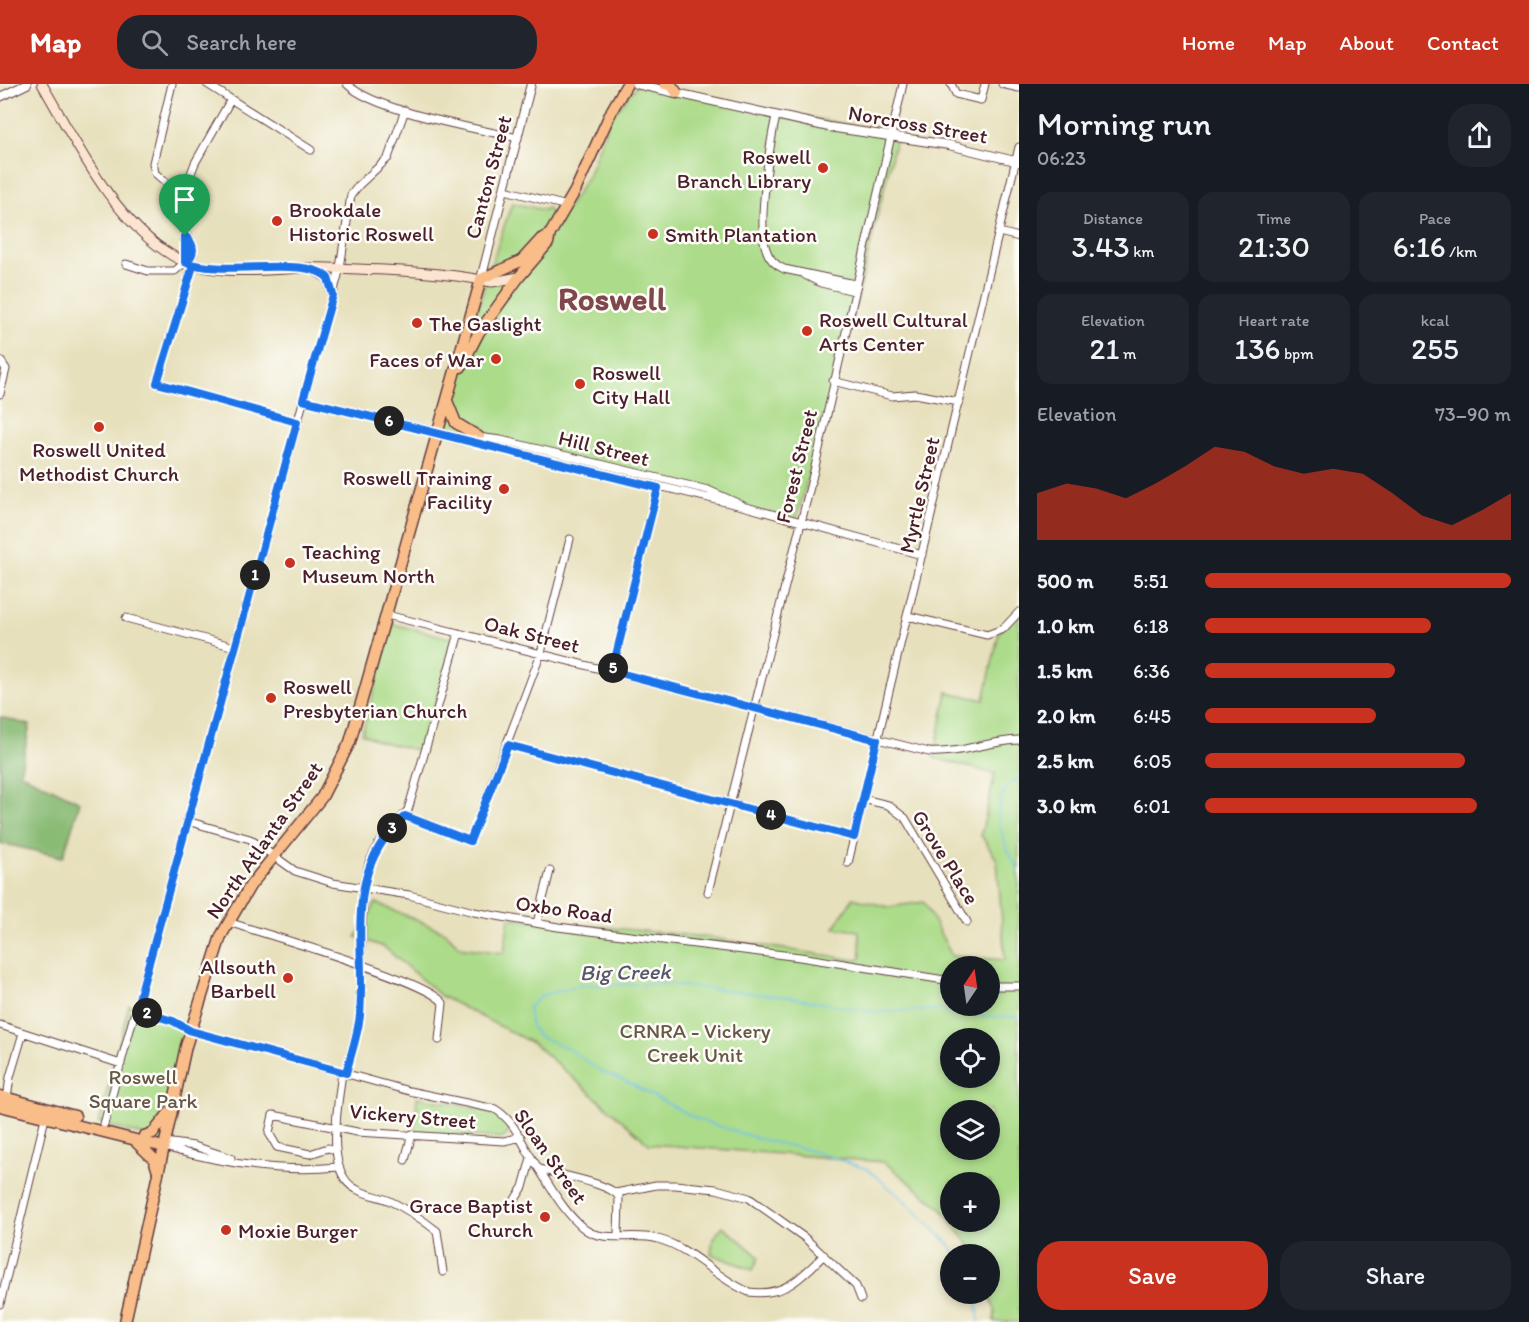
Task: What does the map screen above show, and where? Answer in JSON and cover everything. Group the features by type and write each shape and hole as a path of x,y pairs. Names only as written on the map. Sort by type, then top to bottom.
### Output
{"main road":[{"path":"42,84 96,175 140,229 164,251 189,264 219,270 340,268 500,282 519,277"},
{"path":"479,437 456,423 448,396 479,332 519,277 548,243 550,234 567,206 612,110 627,84"},
{"path":"665,84 672,86 677,93"},
{"path":"481,279 521,261 541,239 550,234"},
{"path":"311,268 328,278 333,295"},
{"name":"North Atlanta Street","path":"125,1322 171,1109 215,950 228,922 250,886 322,796 345,753 359,718 481,279"},
{"path":"2,1100 126,1137 164,1144"},
{"path":"144,1136 153,1133 171,1109"},
{"path":"46,1113 104,1125 164,1144"},
{"path":"126,1137 145,1148 154,1159 158,1173"}],"street":[{"path":"0,97 27,84"},
{"path":"172,84 153,163 155,172 182,197"},
{"path":"207,84 230,101 311,150"},
{"path":"347,84 372,100 518,138"},
{"name":"Canton Street","path":"481,279 531,84"},
{"name":"Norcross Street","path":"636,84 776,116 949,145 1017,161"},
{"name":"Forest Street","path":"708,892 755,709 903,84"},
{"path":"951,84 956,94 981,100 985,84"},
{"path":"1002,84 1019,88"},
{"path":"230,101 195,163 182,197 178,213 185,236 189,264 157,383 297,422"},
{"path":"104,1125 333,295 340,268 351,195 358,184 388,158 405,110"},
{"path":"776,116 768,159 764,242 774,263 800,273 855,287"},
{"name":"Myrtle Street","path":"848,864 1019,147"},
{"path":"505,190 567,206"},
{"path":"999,232 1019,237"},
{"path":"126,264 148,271 175,271 189,264"},
{"path":"0,360 6,369 0,394"},
{"path":"833,381 894,396 917,394 959,402"},
{"name":"Hill Street","path":"303,400 658,488 746,507 922,555"},
{"name":"Hill Street","path":"451,435 479,437 708,490 746,507"},
{"path":"612,671 658,488"},
{"path":"405,816 470,841 541,653 570,540"},
{"path":"908,615 987,635 1003,629 1019,612"},
{"name":"Oak Street","path":"387,615 877,740 941,753 1019,740"},
{"path":"126,618 235,647"},
{"path":"443,1272 437,1231 390,1201 356,1190 338,1167 336,1150 344,1072 360,1017 363,888 369,863 378,845 405,816 459,633"},
{"path":"508,745 854,837"},
{"name":"Grove Place","path":"863,799 888,805 905,818 966,922"},
{"name":"Oxbo Road","path":"187,821 250,839 309,877 537,923 800,957 940,979"},
{"path":"537,923 550,871"},
{"path":"228,922 361,965 426,990 443,1003 439,1040"},
{"path":"1000,986 1019,986"},
{"name":"Sloan Street","path":"136,1010 173,1021 191,1031 420,1094 495,1109 507,1117 557,1197 582,1227 592,1233 663,1240 715,1270 737,1287 762,1294 776,1293 795,1283 824,1255"},
{"path":"0,1025 121,1064"},
{"path":"2,1100 23,1033"},
{"path":"0,1304 46,1113"},
{"name":"Vickery Street","path":"336,1150 328,1148 310,1154 277,1147 273,1143 269,1126 273,1115 357,1132 504,1140 521,1137"},
{"path":"405,1160 412,1134"},
{"path":"164,1144 194,1146 242,1162 299,1171 338,1167"},
{"path":"514,1201 523,1187 531,1158"},
{"path":"540,1169 598,1184 616,1192 656,1185 716,1188 736,1193 789,1224 856,1286 861,1299"},
{"path":"616,1192 619,1197 618,1236"}],"green space":[{"path":"638,84 897,134 855,309 796,521 443,433 485,283 512,203 544,210 548,208 550,212 563,215 588,176 610,118"},
{"name":"CRNRA - Vickery Creek Unit","path":"1019,615 1019,1322 994,1322 995,1310 993,1304 1000,1304 1000,1244 968,1244 959,1232 1000,1232 1000,1172 940,1172 940,1207 884,1162 649,1144 534,1044 441,996 384,947 356,937 376,903 445,932 460,947 504,953 509,918 706,937 856,960 861,958 859,931 834,928 853,898 888,907 924,902 952,956 940,956 940,1016 1000,1016 1000,960 1005,960 997,860 981,835 995,774 934,758 947,692 984,700 999,632"},
{"path":"393,624 455,639 421,751 378,741 362,733"},
{"path":"0,717 30,725 20,773 80,802 63,857 0,843"},
{"name":"Roswell Square Park","path":"129,1005 191,1031 165,1142 99,1123"},
{"path":"417,1097 492,1112 508,1125 509,1133 503,1138 415,1133"},
{"path":"723,1226 759,1257 753,1270 711,1254 713,1238"}],"waterway":[{"path":"1019,778 1001,797 999,809 1007,849 1019,872"},
{"name":"Big Creek","path":"949,1244 905,1201 867,1169 699,1120 625,1081 602,1072 567,1048 538,1036 531,1026 528,1008 541,996 579,985 665,984 788,997 873,1012 935,1010 977,1016 1019,1017"},
{"name":"Big Creek","path":"977,1304 979,1322"}],"place":[{"name":"Roswell Branch Library","path":"823,168"},
{"name":"Brookdale Historic Roswell","path":"277,221"},
{"name":"Smith Plantation","path":"653,234"},
{"name":"The Gaslight","path":"417,323"},
{"name":"Roswell Cultural Arts Center","path":"807,331"},
{"name":"Faces of War","path":"496,359"},
{"name":"Roswell City Hall","path":"580,384"},
{"name":"Roswell United Methodist Church","path":"99,427"},
{"name":"Roswell Training Facility","path":"504,489"},
{"name":"Teaching Museum North","path":"290,563"},
{"name":"Roswell Presbyterian Church","path":"271,698"},
{"name":"Allsouth Barbell","path":"288,978"},
{"name":"Grace Baptist Church","path":"545,1217"},
{"name":"Moxie Burger","path":"226,1230"}],"district":[{"name":"Roswell","path":"612,298"}],"route":[{"path":"185,236 186,246 183,252 185,262 193,266 157,383 297,422 136,1010 173,1021 191,1031 346,1073 360,1017 363,888 369,863 378,845 405,816 470,841 476,831 508,745 854,837 877,740 612,671 658,488 303,400 333,295 328,278 311,268 219,270 193,266 185,262 191,258 193,251 192,243 185,236"}]}
